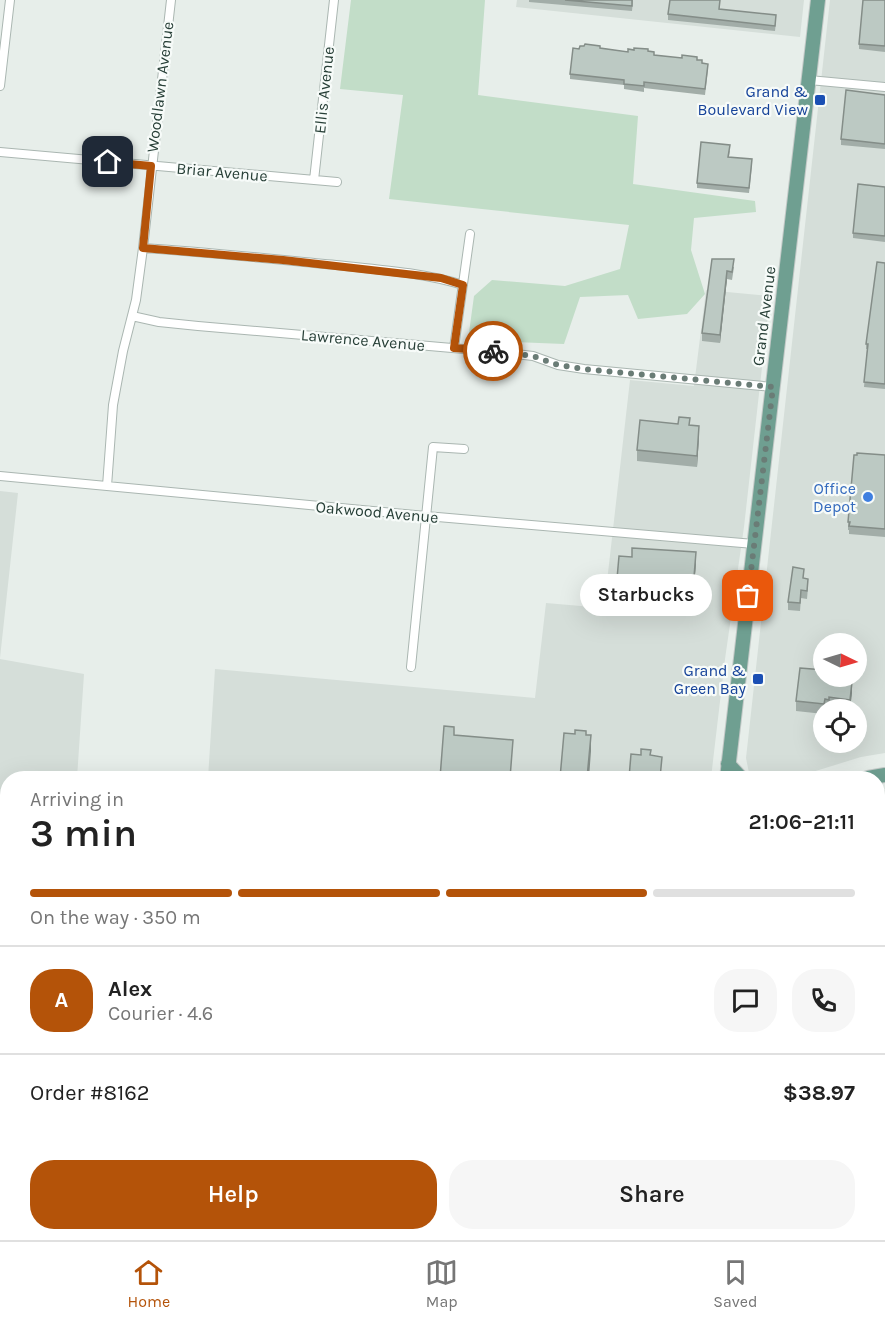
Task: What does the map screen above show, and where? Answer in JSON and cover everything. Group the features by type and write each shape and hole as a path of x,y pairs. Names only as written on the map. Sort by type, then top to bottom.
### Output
{"main road":[{"name":"Grand Avenue","path":"728,771 818,0"}],"street":[{"path":"0,86 10,0"},
{"name":"Woodlawn Avenue","path":"107,486 113,405 132,316 143,248 171,0"},
{"name":"Ellis Avenue","path":"314,180 334,0"},
{"path":"809,80 885,87"},
{"name":"Briar Avenue","path":"0,152 337,183"},
{"path":"454,348 470,234"},
{"path":"143,248 394,271 441,278 463,285"},
{"name":"Lawrence Avenue","path":"132,316 191,325 533,356 558,365 584,369 773,387"},
{"path":"411,667 433,447 464,448"},
{"name":"Oakwood Avenue","path":"0,476 754,544"}],"shaded area":[{"path":"517,0 804,0 800,37 516,7"},
{"path":"830,0 885,0 885,753 861,757 816,771 749,771 746,758"},
{"path":"706,290 770,296 744,527 712,771 208,771 215,669 535,698 546,603 604,608 630,380 694,386"},
{"path":"0,491 18,493 0,658"},
{"path":"0,659 84,674 77,771 0,771"}],"green space":[{"path":"351,0 485,0 478,95 638,116 633,184 755,201 756,212 694,218 691,250 705,294 687,314 638,319 628,295 580,297 564,344 468,340 474,296 492,280 565,286 620,269 629,225 389,199 403,95 340,89"}],"building":[{"path":"565,0 632,0 632,6"},
{"path":"670,0 720,0 719,9 776,15 775,26 668,14"},
{"path":"863,0 885,0 885,46 859,44"},
{"path":"585,44 628,52 628,49 634,50 634,48 648,49 654,52 654,55 697,57 697,60 708,64 705,89 644,82 644,86 624,84 624,80 570,74 573,48 579,49"},
{"path":"846,90 885,95 885,144 841,139"},
{"path":"701,142 730,145 728,157 752,159 749,188 697,183"},
{"path":"858,184 885,187 885,236 853,233"},
{"path":"712,259 734,259 732,272 727,271 720,335 702,333"},
{"path":"877,262 885,263 885,384 864,382 868,344 866,344"},
{"path":"679,417 690,418 689,425 699,426 697,456 637,450 640,420 678,424"},
{"name":"Office Depot","path":"857,453 885,455 885,529 849,526 854,455"},
{"path":"632,548 696,552 693,589 666,587 665,595 616,590 619,556 632,557"},
{"path":"793,567 804,569 803,578 808,579 807,591 801,590 800,603 788,602"},
{"path":"800,668 813,669 813,687 851,687 850,699 829,697 829,699 813,699 813,703 796,701"},
{"path":"444,726 454,727 454,735 513,740 511,771 441,771"},
{"path":"575,730 586,731 586,735 591,735 588,771 561,771 564,733 575,734"},
{"path":"641,749 651,750 650,755 662,757 661,771 630,771 631,754 641,755"}],"way so far":[{"path":"493,351 533,356 558,365 584,369 773,387 748,596"}],"place":[{"name":"Grand & Boulevard View","path":"820,100"},
{"name":"Office Depot","path":"868,497"},
{"name":"Starbucks","path":"748,596"},
{"name":"Grand & Green Bay","path":"758,679"}],"route":[{"path":"108,162 151,166 143,248 217,253 441,278 463,285 454,348 493,351"}]}
